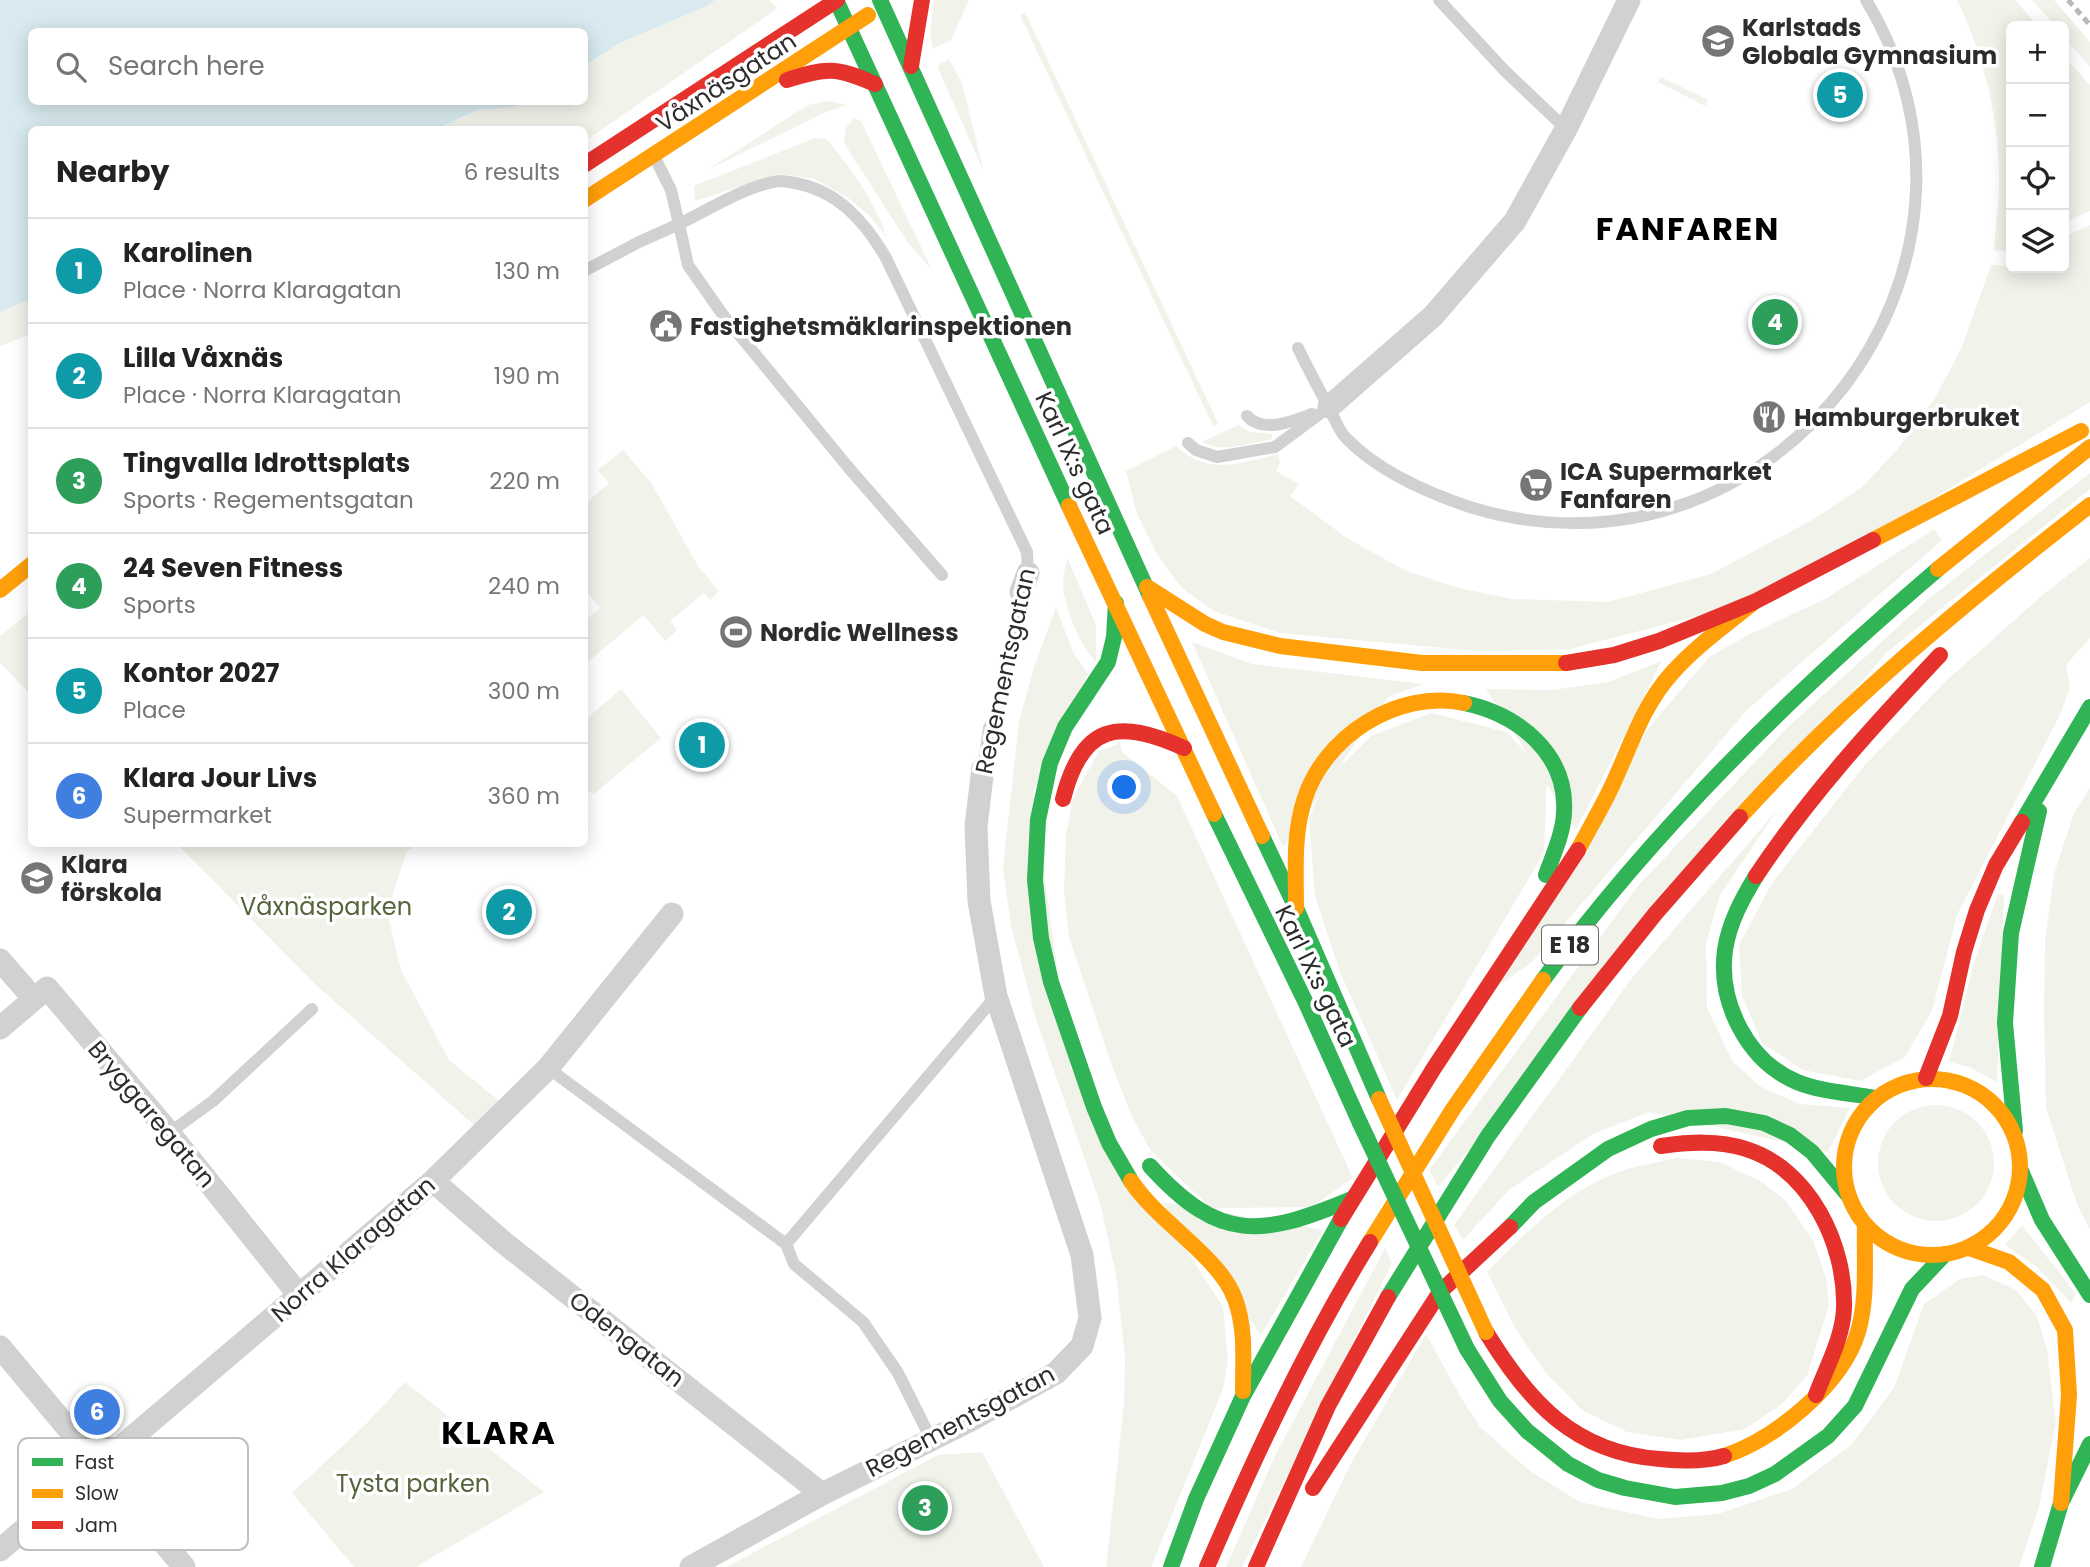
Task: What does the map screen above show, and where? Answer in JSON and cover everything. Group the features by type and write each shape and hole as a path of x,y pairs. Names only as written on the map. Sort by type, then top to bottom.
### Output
{"main road":[{"name":"Karl IX:s gata","path":"836,0 1029,422 1241,873 1306,1003 1467,1349 1500,1401 1527,1431 1568,1464 1598,1480 1675,1497 1722,1493 1749,1486 1775,1474 1828,1436 1855,1406 1912,1289 1945,1254"},
{"name":"Våxnäsgatan","path":"588,161 836,0"},
{"path":"911,66 922,0"},
{"name":"Karl IX:s gata","path":"884,2 1486,1332 1518,1381 1544,1409 1581,1436 1603,1448 1626,1455 1667,1461 1715,1458 1744,1448 1767,1436 1802,1409 1844,1358 1857,1332 1863,1297 1864,1225"},
{"name":"Våxnäsgatan","path":"588,197 849,28 884,2"},
{"path":"755,90 822,68 843,70 875,84"},
{"path":"1147,587 1205,624 1223,632 1280,646 1422,663 1556,666 1614,655 1658,641 1754,602 2090,426"},
{"name":"E 18","path":"1207,1567 1285,1396 1340,1292 1451,1110 1519,1012 1602,904 1688,807 1769,723 1852,643 1949,558 2090,447"},
{"name":"E 18","path":"1256,1567 1324,1417 1377,1315 1487,1135 1629,944 1701,858 1855,702 1972,597 2090,505"},
{"path":"1980,613 2063,526"},
{"path":"0,590 28,567"},
{"path":"1171,1567 1196,1500 1243,1396 1352,1199 1434,1068 1570,864 1653,698 1671,674 1699,646 1754,602"},
{"path":"1116,603 1116,629 1108,660 1071,716 1049,762 1037,834 1037,910 1047,969 1080,1068 1115,1157 1145,1200 1212,1264 1236,1298 1243,1333 1243,1396"},
{"path":"1876,1098 1797,1082 1757,1054 1739,1025 1726,991 1724,968 1727,940 1752,881 1804,808 1888,709 1952,642"},
{"path":"1296,908 1296,853 1305,797 1315,775 1332,752 1352,733 1403,705 1464,701 1510,718 1530,732 1556,765 1564,804 1561,830 1528,925"},
{"path":"1926,1078 1950,1016 1964,952 1977,910 1996,865 2090,706"},
{"path":"1061,815 1066,783 1075,761 1097,737 1128,729 1146,732 1184,748"},
{"path":"1262,1567 1440,1292 1534,1202 1608,1149 1651,1129 1688,1118 1726,1116 1764,1123 1790,1135 1812,1152 1847,1194 1864,1225 1888,1243 1916,1254 1945,1254 1969,1248 1989,1234 2006,1217 2016,1195 2021,1171 2005,1023 2011,933 2046,781"},
{"path":"1847,1194 1843,1168 1847,1142 1858,1117 1876,1098 1900,1084 1926,1078 1954,1081 1980,1092 2001,1111 2015,1135"},
{"path":"1591,1163 1653,1147 1692,1141 1722,1144 1757,1153 1784,1170 1804,1190 1831,1233 1838,1256 1844,1310 1816,1395"},
{"path":"1142,1156 1163,1183 1200,1214 1242,1228 1279,1226 1298,1221 1352,1199"},
{"path":"2021,1171 2042,1220 2090,1295"},
{"path":"1969,1248 2009,1262 2043,1290 2064,1330 2069,1395 2061,1503"},
{"path":"2042,1567 2061,1503 2090,1444"}],"street":[{"path":"1329,407 1433,316 1515,221 1566,129 1629,0"},
{"name":"Regementsgatan","path":"691,1567 822,1494 1056,1373 1082,1346 1090,1318 1082,1255 996,996 979,901 976,826 983,768"},
{"name":"Norra Klaragatan","path":"132,1438 433,1181 548,1068 672,914"},
{"path":"0,960 34,999 0,1028"},
{"name":"Bryggaregatan","path":"34,999 47,988 169,1133 299,1295"},
{"name":"Odengatan","path":"433,1181 503,1242 822,1494"},
{"path":"0,1348 76,1438"},
{"name":"Norra Klaragatan","path":"0,1550 18,1535"},
{"path":"170,1550 184,1567"}],"lane":[{"path":"1439,0 1505,71 1566,129"},
{"path":"1298,348 1344,437 1407,481 1456,502 1517,519 1572,522 1626,519 1703,496 1755,469 1780,452 1819,417 1860,367 1894,300 1909,247 1916,192 1915,151 1909,110 1894,56 1866,0"},
{"path":"654,156 671,190 688,265 716,305 848,467 942,575"},
{"name":"Regementsgatan","path":"588,269 759,186 782,181 818,190 850,210 870,232 885,256 1027,552 1025,582 999,708 989,727 983,768"},
{"path":"1247,416 1259,424 1278,425 1329,407"},
{"path":"1188,443 1196,450 1216,457 1275,447 1329,407"},
{"path":"786,1244 996,996"},
{"path":"169,1133 212,1101 312,1009"},
{"path":"548,1068 786,1244 794,1264 863,1322 898,1373 931,1440"}],"green space":[{"path":"715,0 769,0 778,8 588,139 588,126 446,126 477,110 519,105 588,105 588,63 622,42"},
{"path":"934,0 969,0 951,40 933,49 930,31"},
{"path":"1957,0 2015,0 2034,21 2006,21 2006,251 1994,250 1999,190 1997,141 1983,68"},
{"path":"2032,0 2054,0 2090,42 2090,67 2069,43 2069,21 2051,21"},
{"path":"1025,12 1218,423 1213,426 1020,15"},
{"path":"949,59 962,83 984,172 937,66"},
{"path":"2069,62 2090,85 2090,211 2069,221"},
{"path":"1661,77 1708,100 1705,106 1658,82"},
{"path":"829,101 846,105 707,170 808,105"},
{"path":"854,118 861,121 932,270 906,240 844,143 845,129"},
{"path":"815,138 826,139 844,160 869,199 887,238 870,216 848,198 815,179 779,174 695,201 694,186"},
{"path":"2090,225 2090,402 1870,537 1717,611 1570,649 1477,651 1280,633 1216,612 1187,592 1156,552 1137,514 1126,471 1176,446 1200,461 1212,464 1225,465 1278,454 1280,463 1276,471 1299,484 1290,496 1347,538 1404,570 1458,588 1513,599 1608,602 1711,574 1814,519 1861,488 1897,450 1935,398 1962,347 1991,265 2006,266 2006,273 2069,273 2069,235"},
{"path":"28,300 28,335 0,346 0,312"},
{"path":"1238,425 1250,432 1272,434 1272,439 1228,447 1202,442"},
{"path":"623,450 652,484 698,566 719,591 710,600 704,593 670,621 677,630 665,641 644,615 588,662 588,618 600,608 588,594 588,501 609,483 598,470"},
{"path":"2090,473 2090,489 1886,653 1438,1187 1429,1170 1637,887 1788,727 1932,596"},
{"path":"1934,529 1942,540 1746,711 1533,961 1496,988 1647,730 1709,657 1748,635 1827,598"},
{"path":"1067,557 1096,625 1096,662 1079,636 1066,604 1063,578"},
{"path":"2090,558 2090,638 2066,665 2070,688 2060,715 1957,915 1932,1011 1905,1057 1860,1081 1803,1070 1762,1043 1742,996 1739,945 1772,883 1864,766 1947,680 2045,593"},
{"path":"1056,607 1073,652 1088,674 1033,792 1071,1069 1223,1307 1228,1360 1223,1389 1151,1567 1106,1567 1124,1404 1125,1357 1116,1275 1100,1203 1036,1019 1011,926 1003,868 1019,722 1034,667"},
{"path":"28,613 28,692 0,663 0,636"},
{"path":"1192,642 1252,664 1423,684 1388,697 1283,847"},
{"path":"1662,661 1576,830 1486,689 1552,690 1608,682"},
{"path":"621,689 661,738 595,793 588,792 588,717"},
{"path":"1431,713 1507,732 1547,776 1544,853 1397,1100 1340,972 1315,896 1309,819 1324,782 1371,736"},
{"path":"1120,743 1122,752 1177,796 1353,1178 1312,1207 1211,1208 1151,1151 1132,1117 1069,937 1064,891 1066,835 1073,798 1099,751"},
{"path":"2090,788 2090,1229 2078,1207 2046,1108 2044,1015 2045,940 2054,874 2074,813"},
{"path":"1778,809 1720,895 1706,944 1707,1008 1733,1062 1761,1087 1800,1104 1850,1108 1828,1152 1649,1112 1593,1134 1510,1189 1463,1240 1454,1225 1632,978"},
{"name":"Våxnäsparken","path":"180,847 412,847 407,851 387,912 401,970 449,1060 504,1105 483,1133 317,986"},
{"path":"1998,893 2004,896 1997,1082 1969,1067 1949,1062 1974,963"},
{"path":"1936,1105 1958,1109 1977,1122 1990,1141 1994,1163 1990,1185 1977,1204 1958,1217 1936,1221 1914,1217 1895,1204 1882,1185 1878,1163 1882,1141 1895,1122 1914,1109"},
{"path":"1677,1158 1720,1162 1762,1182 1785,1200 1813,1240 1826,1278 1829,1305 1807,1376 1781,1405 1745,1429 1681,1440 1627,1432 1582,1410 1545,1372 1515,1328 1487,1272 1533,1227 1584,1188 1624,1170"},
{"path":"1162,1202 1323,1230 1261,1335"},
{"path":"2022,1225 2076,1294 2071,1303 2037,1267 2005,1245"},
{"path":"1385,1248 1392,1263 1242,1567 1226,1567 1275,1456"},
{"path":"1983,1275 2016,1290 2037,1316 2047,1349 2056,1423 2039,1507 2019,1567 1301,1567 1350,1465 1426,1334 1480,1427 1530,1471 1580,1502 1659,1519 1718,1514 1792,1489 1851,1445 1894,1388 1924,1304 1960,1279"},
{"name":"Tysta parken","path":"405,1382 544,1492 416,1567 354,1567 292,1493 366,1424"},
{"path":"982,1452 1044,1567 726,1567 938,1455"}],"shaded area":[{"path":"0,0 715,0 707,6 622,42 588,63 588,28 28,28 28,105 519,105 477,110 444,126 28,126 28,300 0,312"}],"railway":[{"path":"2068,0 2090,25"}],"traffic: fast":[{"path":"836,0 1069,506"},
{"path":"880,0 1150,596"},
{"path":"1543,980 1632,869 1729,763 1831,664 1938,569"},
{"path":"1116,603 1114,637 1108,662 1065,727 1050,763 1038,820 1035,880 1041,938 1051,982 1094,1107 1109,1143 1131,1181"},
{"path":"1464,703 1503,716 1520,727 1548,755 1558,772 1563,791 1564,813 1546,875"},
{"path":"2022,822 2090,707"},
{"path":"2015,1131 2005,1023 2011,933 2039,811"},
{"path":"1214,814 1306,1003 1360,1123"},
{"path":"1262,836 1379,1099"},
{"path":"1756,876 1737,911 1725,950 1726,990 1740,1028 1750,1045 1764,1060 1797,1082 1876,1098"},
{"path":"1388,1297 1488,1136 1580,1008"},
{"path":"1510,1227 1534,1202 1608,1149 1651,1129 1688,1118 1726,1116 1764,1123 1790,1135 1812,1152 1847,1194"},
{"path":"1360,1123 1467,1349"},
{"path":"1150,1166 1198,1209 1221,1220 1243,1226 1267,1226 1292,1221 1352,1199"},
{"path":"2021,1171 2042,1220 2090,1295"},
{"path":"1171,1567 1196,1499 1243,1396 1341,1219"},
{"path":"1467,1349 1500,1401 1527,1431 1568,1464 1598,1480 1625,1488 1675,1497 1722,1493 1749,1486 1775,1474 1828,1436 1855,1406 1912,1289 1945,1254"},
{"path":"2042,1567 2061,1503 2090,1444"}],"traffic: slow":[{"path":"588,197 868,15"},
{"path":"1873,540 2081,431"},
{"path":"1938,569 2090,447"},
{"path":"1740,817 1780,774 1864,693 1998,578 2090,505"},
{"path":"1069,506 1214,814"},
{"path":"0,590 28,567"},
{"path":"1147,587 1205,624 1223,632 1280,646 1422,663 1566,663"},
{"path":"1150,596 1262,836"},
{"path":"1578,850 1611,788 1652,699 1691,654 1754,602"},
{"path":"1296,908 1296,854 1300,814 1314,778 1328,757 1345,738 1389,711 1413,703 1464,703"},
{"path":"1370,1242 1453,1109 1543,980"},
{"path":"1932,1079 1966,1085 1994,1105 2014,1133 2020,1167 2014,1201 1994,1229 1966,1249 1932,1255 1898,1249 1870,1229 1850,1201 1844,1167 1850,1133 1870,1105 1898,1085 1932,1079"},
{"path":"1379,1099 1486,1332"},
{"path":"1131,1181 1157,1211 1203,1254 1227,1284 1235,1299 1241,1321 1243,1391"},
{"path":"1724,1456 1764,1437 1804,1408 1822,1390 1850,1352 1858,1332 1863,1306 1865,1225"},
{"path":"1969,1248 2009,1262 2043,1290 2065,1330 2069,1395 2061,1503"}],"traffic: jam":[{"path":"588,162 837,0"},
{"path":"911,66 922,0"},
{"path":"787,80 832,71 851,74 875,84"},
{"path":"1566,663 1614,655 1659,641 1754,602 1873,540"},
{"path":"1756,876 1820,789 1940,655"},
{"path":"1063,799 1081,755 1092,742 1106,734 1122,731 1140,733 1184,748"},
{"path":"1580,1008 1655,914 1740,817"},
{"path":"1926,1078 1950,1016 1964,952 1977,910 1996,865 2022,822"},
{"path":"1341,1219 1434,1068 1578,850"},
{"path":"1661,1146 1704,1143 1746,1149 1769,1159 1789,1173 1806,1191 1820,1212 1839,1259 1844,1308 1837,1342 1816,1395"},
{"path":"1313,1488 1440,1292 1510,1227"},
{"path":"1207,1567 1282,1402 1324,1321 1370,1242"},
{"path":"1256,1567 1328,1406 1388,1297"},
{"path":"1486,1332 1537,1401 1556,1419 1578,1434 1602,1446 1630,1455 1684,1461 1724,1456"}],"place":[{"name":"Karlstads Globala Gymnasium","path":"1718,41"},
{"name":"Kontor 2027","path":"1840,95"},
{"name":"24 Seven Fitness","path":"1775,322"},
{"name":"Fastighetsmäklarinspektionen","path":"666,326"},
{"name":"Hamburgerbruket","path":"1769,417"},
{"name":"ICA Supermarket Fanfaren","path":"1536,485"},
{"name":"Nordic Wellness","path":"736,632"},
{"name":"Karolinen","path":"702,745"},
{"name":"Klara förskola","path":"37,878"},
{"name":"Lilla Våxnäs","path":"509,912"},
{"name":"Klara Jour Livs","path":"97,1412"},
{"name":"Tingvalla Idrottsplats","path":"925,1508"}],"district":[{"name":"FANFAREN","path":"1688,228"},
{"name":"KLARA","path":"499,1432"}]}
